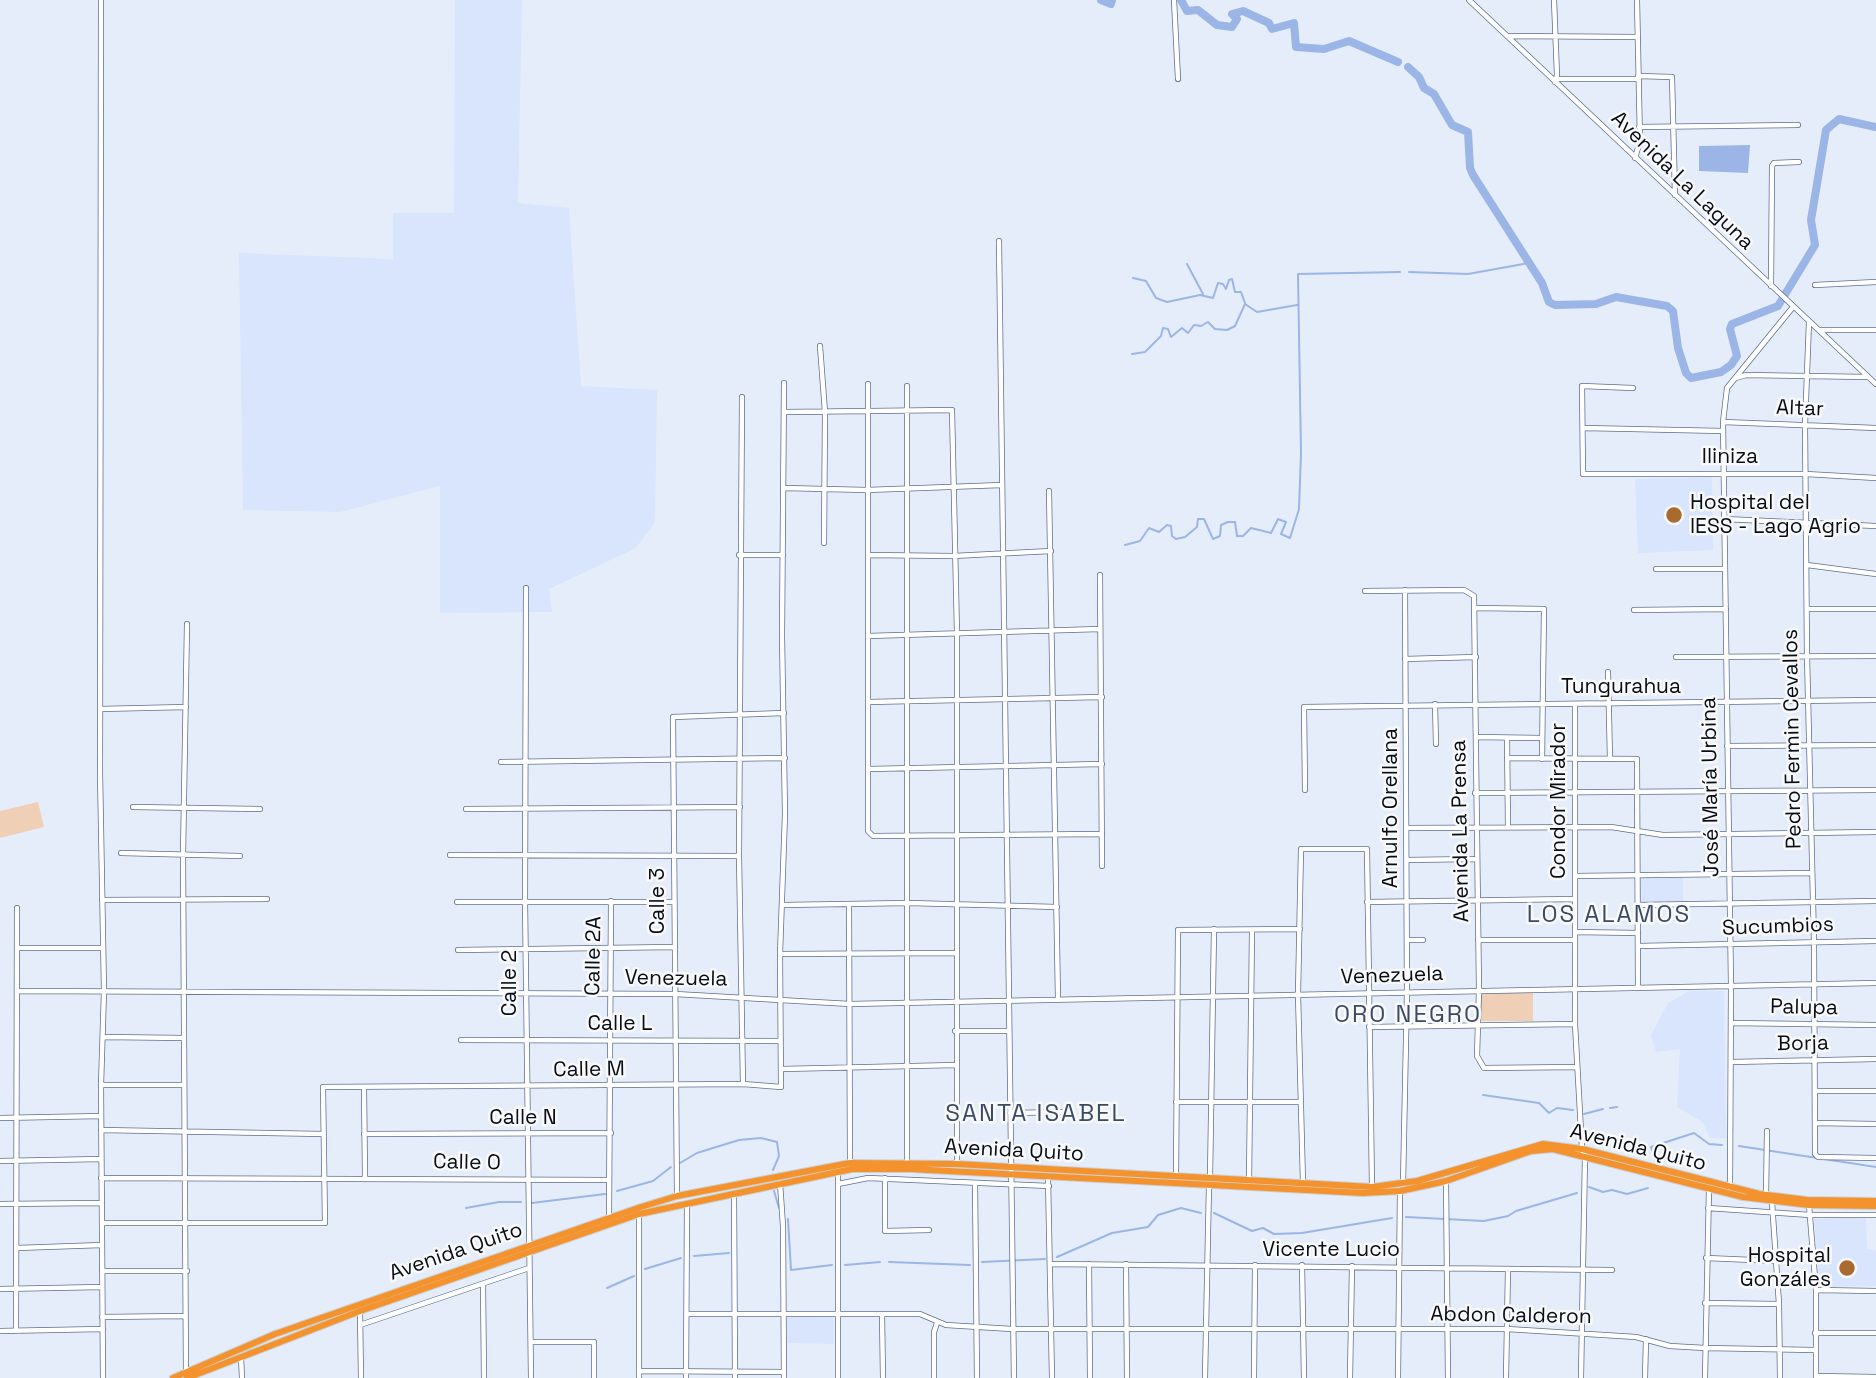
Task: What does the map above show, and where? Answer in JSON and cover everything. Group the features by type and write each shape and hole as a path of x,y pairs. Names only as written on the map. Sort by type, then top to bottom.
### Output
{"highway":[{"name":"Avenida Quito","path":"173,1378 241,1356 609,1217 677,1196 850,1163 957,1164 1049,1182 1250,1182 1401,1188 1531,1146 1553,1144 1709,1189 1772,1202 1810,1205 1876,1203"},
{"name":"Avenida Quito","path":"186,1375 275,1334 528,1248 639,1214 779,1182 870,1167 1176,1177 1363,1193 1446,1181 1543,1149 1583,1153 1766,1196 1876,1203"}],"street":[{"path":"101,0 103,1378"},
{"path":"1174,0 1178,79"},
{"name":"Avenida La Laguna","path":"1469,0 1876,384"},
{"path":"1554,0 1556,80 1672,77 1675,196"},
{"path":"1635,158 1639,127 1637,0"},
{"path":"1508,36 1636,37"},
{"path":"1639,127 1798,125"},
{"path":"1771,287 1772,166 1774,163 1799,162"},
{"path":"999,241 1014,1378"},
{"path":"1815,285 1876,282"},
{"path":"1737,378 1791,305"},
{"name":"Pedro Fermin Cevallos","path":"1809,322 1805,425 1816,1155 1876,1158"},
{"path":"1819,330 1876,330"},
{"path":"820,346 825,412 824,543"},
{"path":"1737,378 1746,375 1868,377"},
{"name":"José María Urbina","path":"1730,1189 1731,985 1723,422 1725,401 1737,378"},
{"path":"783,383 785,758 780,954 782,1069 956,1065"},
{"path":"868,384 870,835 1102,834"},
{"path":"907,386 907,1163"},
{"path":"1633,388 1582,386 1584,428 1723,431"},
{"path":"741,397 739,856 743,1084"},
{"path":"785,412 952,410 953,556 957,633 957,1164"},
{"name":"Altar","path":"1723,422 1876,428"},
{"name":"Iliniza","path":"1584,428 1583,474 1723,472 1876,478"},
{"path":"784,488 867,490 1002,485"},
{"path":"1049,491 1058,999"},
{"path":"1724,519 1876,526"},
{"path":"868,555 953,556 1051,551"},
{"path":"739,555 783,555"},
{"path":"1807,565 1876,573"},
{"path":"1656,569 1725,569"},
{"path":"1100,575 1102,866"},
{"name":"Calle 2","path":"526,588 526,1134 531,1378"},
{"path":"1365,591 1405,590"},
{"name":"Avenida La Prensa","path":"1405,590 1472,593 1475,608 1475,828 1479,990 1477,1056 1484,1068 1577,1067"},
{"name":"Arnulfo Orellana","path":"1398,1378 1408,902 1405,590"},
{"path":"1475,608 1544,609 1542,759"},
{"path":"1634,610 1726,609"},
{"path":"1807,609 1876,609"},
{"path":"186,1375 184,1316 187,1271 183,1225 183,809 187,624"},
{"path":"868,636 1100,629"},
{"path":"1676,657 1876,656"},
{"path":"1405,659 1476,657"},
{"path":"1608,672 1610,759"},
{"path":"868,702 1102,697"},
{"name":"Tungurahua","path":"1305,790 1304,706 1876,700"},
{"path":"1435,704 1436,744"},
{"name":"Condor Mirador","path":"1575,704 1575,1024 1583,1153 1581,1378"},
{"path":"100,709 187,707"},
{"name":"Calle 3","path":"677,1196 673,717 784,713"},
{"path":"1476,737 1542,738"},
{"path":"1507,738 1507,827"},
{"path":"1727,746 1876,745"},
{"path":"501,762 785,758"},
{"path":"1509,758 1637,759 1638,987"},
{"path":"869,769 1102,764"},
{"path":"1475,793 1876,790"},
{"path":"133,807 260,809"},
{"path":"466,809 740,807"},
{"path":"1407,828 1611,827 1664,835 1876,832"},
{"path":"1303,1184 1298,994 1301,849 1367,849 1372,1187"},
{"path":"121,853 240,856"},
{"path":"450,855 525,853 739,856"},
{"path":"1407,860 1476,859"},
{"path":"1575,876 1812,873"},
{"path":"102,900 267,899"},
{"path":"1367,902 1575,899"},
{"name":"Calle 2A","path":"609,1217 611,901"},
{"path":"1638,905 1876,901"},
{"path":"457,902 674,902"},
{"path":"783,905 909,903 1057,907"},
{"path":"849,904 850,1163"},
{"path":"16,1330 17,908"},
{"path":"1205,1378 1213,1103 1214,929"},
{"path":"1176,1177 1178,930 1300,929"},
{"path":"1250,1182 1252,930"},
{"path":"1575,932 1638,933"},
{"path":"1407,940 1423,940"},
{"path":"1478,940 1576,940"},
{"name":"Sucumbios","path":"1638,946 1876,941"},
{"path":"458,950 674,947"},
{"path":"17,948 103,948"},
{"path":"780,954 956,953"},
{"name":"Venezuela","path":"17,991 675,994 850,1004 1876,983"},
{"name":"Palupa","path":"1731,1023 1876,1025"},
{"path":"1369,1027 1575,1024"},
{"path":"956,1031 1009,1031"},
{"path":"103,1037 184,1038"},
{"name":"Calle L","path":"461,1040 780,1041"},
{"name":"Borja","path":"1731,1062 1876,1059"},
{"name":"Calle M","path":"323,1134 323,1087 743,1084 781,1087 782,1069"},
{"path":"101,1085 183,1085"},
{"path":"364,1087 365,1177"},
{"path":"1815,1091 1876,1091"},
{"path":"1175,1102 1300,1102"},
{"path":"1010,1112 1067,1112"},
{"path":"0,1118 101,1116"},
{"path":"1815,1123 1876,1124"},
{"path":"101,1130 323,1134 325,1223 103,1223"},
{"path":"1766,1196 1767,1131"},
{"name":"Calle N","path":"364,1134 611,1133"},
{"path":"0,1161 101,1159"},
{"path":"838,1171 838,1378"},
{"name":"Calle O","path":"101,1178 609,1180"},
{"path":"838,1184 867,1178 1012,1185 1049,1182 1052,1378"},
{"path":"885,1178 885,1231 929,1230"},
{"path":"1446,1181 1449,1216 1448,1378"},
{"path":"639,1371 686,1375 784,1375 785,1314 779,1182"},
{"path":"975,1184 977,1378"},
{"path":"1705,1378 1709,1189"},
{"path":"734,1192 736,1375"},
{"path":"686,1375 687,1202"},
{"path":"1772,1202 1779,1304 1780,1378"},
{"path":"0,1204 102,1203"},
{"path":"1810,1205 1816,1290 1816,1377 1876,1377"},
{"path":"1707,1208 1773,1214 1876,1215"},
{"path":"639,1214 639,1378"},
{"path":"17,1248 102,1245"},
{"path":"1706,1258 1776,1261"},
{"name":"Vicente Lucio","path":"1050,1264 1612,1270"},
{"path":"1089,1264 1090,1378"},
{"path":"1126,1264 1127,1378"},
{"path":"1254,1378 1255,1265"},
{"path":"1301,1265 1304,1378"},
{"path":"1350,1378 1352,1266"},
{"path":"360,1325 529,1268"},
{"path":"1506,1378 1508,1269"},
{"path":"102,1271 187,1271"},
{"path":"483,1284 484,1378"},
{"path":"0,1289 102,1287"},
{"path":"1816,1290 1876,1291"},
{"path":"1706,1303 1779,1304"},
{"path":"360,1311 360,1378"},
{"name":"Abdon Calderon","path":"688,1314 920,1314 932,1317 936,1323 1012,1329 1507,1329 1581,1332 1646,1339 1670,1346 1814,1350"},
{"path":"882,1314 883,1378"},
{"path":"103,1317 184,1316"},
{"path":"934,1378 936,1323"},
{"path":"0,1331 103,1329"},
{"path":"1815,1333 1876,1333"},
{"path":"1645,1378 1646,1339"},
{"path":"531,1342 594,1342 594,1378"},
{"path":"241,1356 242,1378"}],"shaded area":[{"path":"455,0 522,0 518,203 569,208 581,386 657,390 655,522 636,548 549,589 552,612 440,613 440,486 340,512 243,510 239,253 393,259 393,213 454,213"},
{"name":"Hospital del IESS - Lago Agrio","path":"1712,477 1713,550 1638,553 1635,479"},
{"path":"38,802 44,827 0,838 0,811"},
{"path":"1640,878 1683,878 1683,903 1640,903"},
{"path":"1689,991 1724,991 1726,1138 1710,1138 1703,1122 1677,1107 1680,1049 1656,1052 1651,1035 1668,1003"},
{"path":"1480,993 1533,993 1533,1021 1480,1021"},
{"name":"Hospital Gonzáles","path":"1866,1217 1867,1249 1876,1250 1876,1286 1820,1287 1814,1219"},
{"path":"787,1317 833,1317 834,1344 787,1343"}],"water":[{"path":"1750,145 1748,173 1699,171 1699,146"}],"waterway":[{"path":"1101,0 1111,4 1112,0"},
{"path":"1181,0 1187,11 1198,10 1217,25 1232,27 1237,19 1232,14 1243,11 1269,23 1272,29 1294,23 1296,47 1324,49 1349,41 1398,62"},
{"path":"1408,67 1419,77 1424,88 1434,94 1452,125 1468,132 1470,168 1473,175 1542,283 1549,302 1555,305 1596,304 1616,297 1667,306 1673,311 1678,348 1686,373 1691,378 1721,372 1731,365 1737,356 1730,329 1732,324 1778,306 1815,245 1811,220 1826,130 1839,119 1876,127"},
{"path":"1409,272 1468,274 1529,263"},
{"path":"1187,264 1203,294"},
{"path":"1125,545 1140,541 1149,528 1159,532 1167,525 1171,526 1172,536 1176,539 1185,537 1197,527 1198,519 1204,519 1213,539 1220,536 1221,525 1228,522 1235,522 1237,536 1243,536 1251,528 1271,533 1278,519 1286,522 1281,534 1290,538 1299,509 1301,453 1298,274 1400,272"},
{"path":"1133,278 1146,281 1156,298 1167,302 1200,295 1213,298 1218,283 1223,284 1226,289 1232,279 1235,292 1241,292 1245,303"},
{"path":"1132,354 1145,352 1161,336 1163,328 1168,329 1171,337 1182,328 1188,333 1194,325 1201,326 1208,322 1215,329 1227,330 1235,326 1245,304 1257,312 1297,305"},
{"path":"1483,1095 1539,1103 1549,1113 1557,1108 1573,1110"},
{"path":"1610,1108 1617,1107"},
{"path":"1584,1114 1603,1109"},
{"path":"1656,1162 1651,1147 1694,1133 1709,1144 1722,1145"},
{"path":"680,1163 697,1153 739,1140 761,1138 777,1142 779,1156 773,1170"},
{"path":"1739,1146 1876,1167"},
{"path":"617,1191 653,1181 671,1167"},
{"path":"1589,1187 1603,1192 1612,1190 1627,1194 1648,1188"},
{"path":"774,1191 779,1208"},
{"path":"1406,1217 1484,1221 1508,1216 1516,1211 1577,1193"},
{"path":"532,1203 605,1194"},
{"path":"466,1208 499,1202 521,1202"},
{"path":"1057,1257 1112,1233 1148,1227 1158,1215 1181,1208 1201,1213"},
{"path":"1214,1213 1252,1231 1263,1228 1274,1234 1302,1233 1392,1218"},
{"path":"788,1219 791,1270 832,1265"},
{"path":"694,1256 729,1253"},
{"path":"645,1269 681,1258"},
{"path":"982,1262 1045,1259"},
{"path":"845,1265 880,1262"},
{"path":"889,1262 970,1265"},
{"path":"607,1288 634,1276"}],"place":[{"name":"Hospital del IESS - Lago Agrio","path":"1674,515"},
{"name":"Hospital Gonzáles","path":"1847,1268"}],"district":[{"name":"LOS ALAMOS","path":"1609,915"},
{"name":"ORO NEGRO","path":"1408,1015"},
{"name":"SANTA ISABEL","path":"1036,1114"}]}
